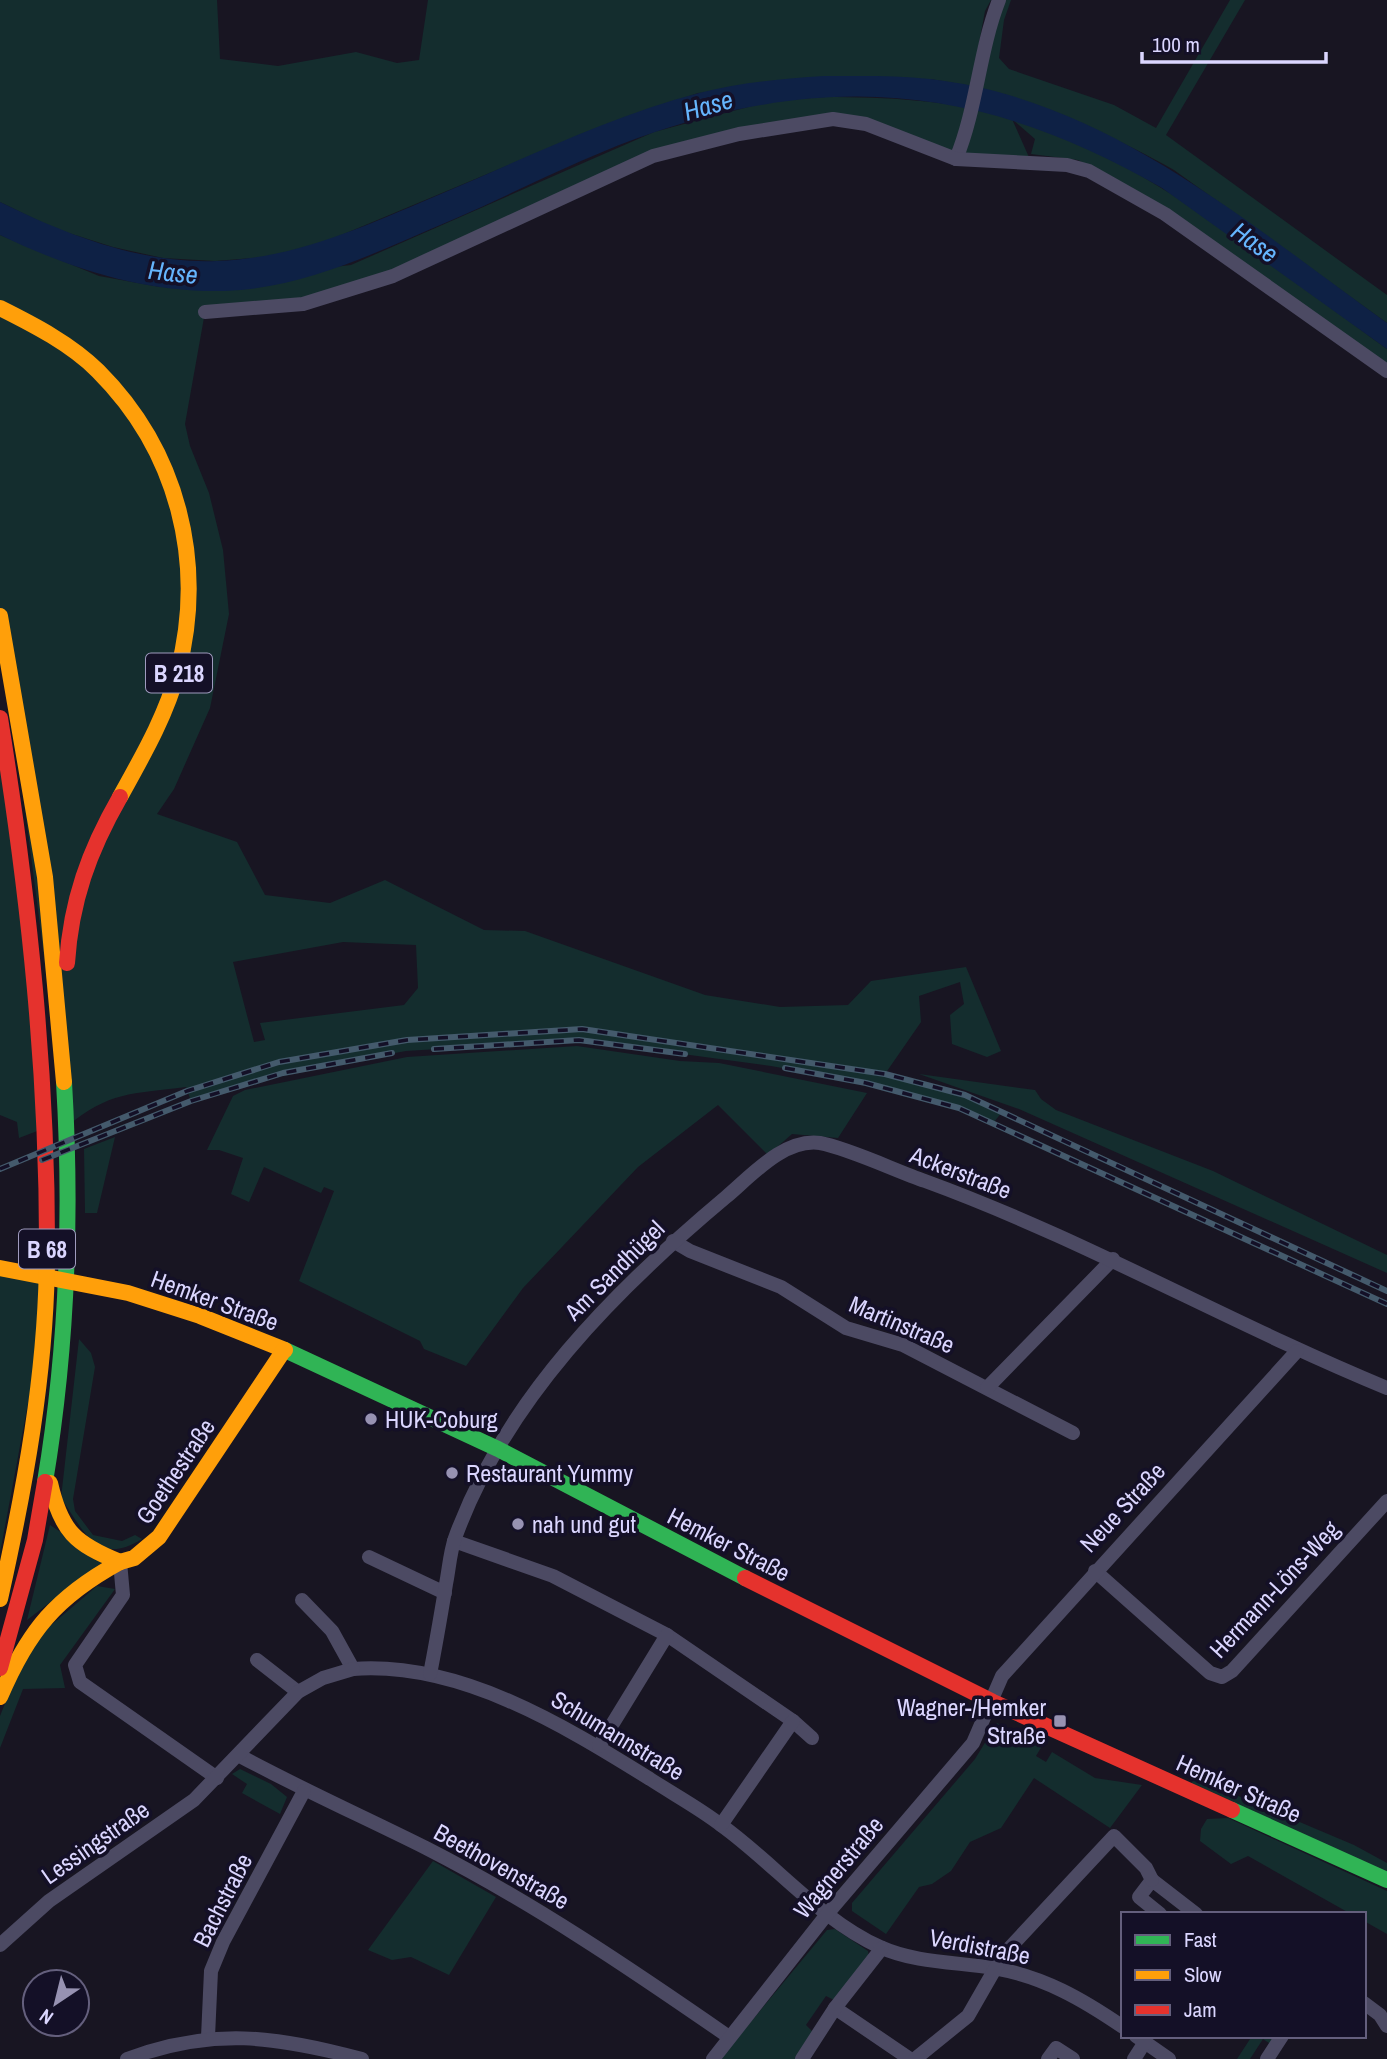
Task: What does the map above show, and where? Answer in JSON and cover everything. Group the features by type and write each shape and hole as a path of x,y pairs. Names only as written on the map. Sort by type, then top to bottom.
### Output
{"main road":[{"name":"B 218","path":"0,308 31,323 97,370 132,410 164,463 185,527 191,564 188,629 182,662 172,692 150,741 99,831 75,889 69,917 67,967 70,1094 66,1127"},
{"path":"0,616 34,800 70,1094"},
{"name":"B 68","path":"0,718 15,802 32,944 45,1120 46,1263 39,1378 23,1499 0,1599"},
{"name":"B 68","path":"0,1668 28,1571 48,1469 59,1380 66,1266 66,1127"},
{"name":"Hemker Straße","path":"0,1268 135,1295 200,1316 284,1350 498,1449 784,1598 993,1702 1387,1880"},
{"name":"Goethestraße","path":"0,1697 27,1637 54,1604 88,1578 134,1558 159,1537 284,1350"},
{"name":"B 68","path":"48,1469 61,1524 85,1548 120,1562"},
{"name":"B 68","path":"0,1553 4,1536 23,1499"}],"street":[{"path":"956,159 970,120 990,24 999,0"},
{"path":"205,312 303,303 393,276 653,156 752,131 833,119 866,124 956,159 1067,166 1089,172 1165,214 1387,371"},
{"name":"Ackerstraße","path":"788,1147 818,1143 982,1202 1113,1259 1297,1351 1387,1388"},
{"name":"Am Sandhügel","path":"430,1674 454,1541 498,1449 529,1402 575,1343 673,1241 788,1147"},
{"name":"Martinstraße","path":"673,1241 690,1251 781,1287 846,1328 903,1345 1073,1433"},
{"path":"987,1388 1113,1259"},
{"name":"Neue Straße","path":"993,1702 1002,1676 1297,1351"},
{"name":"Hermann-Löns-Weg","path":"1095,1571 1210,1673 1222,1678 1232,1671 1387,1501"},
{"path":"454,1541 553,1576 667,1635 793,1721 812,1738"},
{"path":"369,1557 445,1593"},
{"path":"120,1562 123,1595 75,1665 80,1682 217,1778"},
{"path":"302,1600 332,1631 353,1669"},
{"path":"598,1746 667,1635"},
{"path":"257,1660 298,1692"},
{"name":"Schumannstraße","path":"217,1778 298,1692 323,1678 353,1669 389,1666 430,1674 531,1710 598,1746 721,1825 828,1913"},
{"name":"Wagnerstraße","path":"713,2059 828,1913 973,1743 993,1702"},
{"path":"721,1825 793,1721"},
{"name":"Beethovenstraße","path":"240,1756 304,1791 427,1849 607,1952 729,2038"},
{"name":"Lessingstraße","path":"0,1945 49,1901 194,1800 217,1778"},
{"name":"Bachstraße","path":"208,2037 211,1972 304,1791"},
{"path":"835,2008 913,2059 968,2016 1003,1955 1114,1836 1146,1868 1152,1880 1193,1912"},
{"path":"1152,1880 1139,1897 1158,1912"},
{"name":"Verdistraße","path":"828,1913 881,1948 910,1956 997,1969 1056,1985 1121,2021"},
{"path":"802,2059 835,2008 881,1948"},
{"path":"1366,2004 1380,2015 1387,2026"},
{"path":"127,2059 176,2042 208,2037 244,2037 309,2045 362,2059"},
{"path":"1267,2059 1281,2038"},
{"path":"1134,2059 1140,2039 1169,2059"},
{"path":"1048,2059 1056,2048 1073,2059"}],"green space":[{"path":"0,0 217,0 220,59 278,66 356,52 397,63 419,60 428,0 991,0 985,11 971,86 930,79 698,93 600,127 320,244 266,257 215,261 163,258 113,247 53,228 0,202"},
{"path":"1000,0 1011,0 1004,20 999,58 1009,69 1114,105 1156,128 1230,0 1245,0 1166,135 1387,295 1387,323 1174,170 1080,124 981,89"},
{"path":"848,97 940,103 1009,117 1059,135 1109,158 1158,186 1253,250 1387,349 1387,367 1159,206 1078,160 1031,154 1035,139 1012,119 1032,164 971,161 833,119 653,156 393,276 303,304 205,312 185,424 190,446 209,493 223,550 229,614 210,708 174,789 157,814 237,842 265,895 330,903 385,880 484,930 525,931 705,995 780,1007 848,1005 871,981 966,967 1001,1051 987,1057 952,1044 950,1015 964,1004 960,982 919,996 921,1022 885,1074 965,1095 1002,1112 994,1122 959,1108 866,1083 771,1066 579,1040 406,1051 283,1073 191,1101 186,1087 135,1093 109,1100 66,1127 0,616 0,235 99,276 160,287 351,265 654,132 771,101","holes":["343,942 416,945 418,988 404,1005 260,1023 265,1040 254,1042 233,962"]},
{"path":"0,718 45,1128 19,1138 17,1122 0,1115"},
{"path":"577,1046 680,1061 719,1063 867,1093 838,1138 792,1134 768,1155 718,1105 638,1167 523,1288 466,1366 424,1349 420,1341 299,1281 334,1191 324,1187 321,1193 264,1167 249,1202 231,1194 243,1158 219,1150 207,1150 233,1096 245,1090 407,1057"},
{"path":"919,1074 1035,1090 1041,1099 1056,1110 1213,1171 1387,1255 1387,1273 1019,1109"},
{"path":"115,1137 97,1213 85,1213 84,1149"},
{"path":"0,1268 46,1276 44,1318 0,1553"},
{"path":"79,1339 91,1353 95,1367 73,1499 75,1511 93,1535 122,1541 135,1535 142,1539 127,1547 114,1549 93,1541 61,1498"},
{"path":"502,1466 537,1484 500,1482 493,1478"},
{"path":"50,1525 104,1561 27,1620"},
{"path":"97,1586 115,1589 60,1665 65,1688 23,1689 0,1748 0,1716 29,1644"},
{"path":"997,1723 1042,1746 1036,1756 1046,1762 1052,1752 1095,1778 1142,1785 1110,1828 1034,1778 1001,1828 970,1842 951,1871 932,1884 919,1887 886,1934 852,1911 852,1903 975,1759"},
{"path":"240,1769 271,1784 287,1797 280,1814 242,1793 247,1784 232,1774"},
{"path":"1196,1778 1354,1845 1387,1863 1387,1874 1190,1784"},
{"path":"1228,1818 1387,1891 1387,1934 1366,1922 1366,1912 1347,1912 1248,1856 1231,1864 1200,1841 1201,1829 1207,1819"},
{"path":"433,1861 496,1897 449,1975 411,1957 392,1960 368,1950"},
{"path":"835,1929 868,1951 869,1957 834,2000 826,1996 806,2025 813,2032 799,2059 720,2059 827,1930"},
{"path":"1251,2038 1277,2038 1272,2045 1263,2039 1250,2059 1237,2059"}],"water":[{"name":"Hase","path":"824,76 930,79 995,91 1056,111 1115,139 1228,207 1387,323 1387,349 1162,188 1099,155 1038,129 976,111 915,100 853,97 790,101 724,113 655,132 578,162 477,209 342,266 285,283 255,288 195,291 137,283 81,268 0,235 0,202 78,236 160,258 217,261 276,253 361,227 569,138 666,102 730,86"}],"railway":[{"path":"0,1169 187,1091 279,1062 407,1040 582,1029 885,1074 965,1095 1387,1291"},
{"path":"434,1049 579,1040 685,1054"},
{"path":"42,1160 191,1101 283,1073 392,1053"},
{"path":"785,1068 866,1083 959,1108 1387,1304"}],"traffic: fast":[{"path":"45,1482 58,1383 66,1283 68,1182 64,1082"},
{"path":"285,1350 498,1449 745,1578"},
{"path":"1232,1810 1387,1880"}],"traffic: slow":[{"path":"0,308 39,328 87,361 126,402 148,436 166,472 178,510 186,549 189,589 186,630 178,671 160,720 120,797"},
{"path":"0,616 45,877 64,1082"},
{"path":"0,1599 18,1515 38,1387 47,1258"},
{"path":"0,1268 128,1293 200,1316 285,1350"},
{"path":"120,1562 134,1558 159,1537 284,1350"},
{"path":"50,1483 59,1513 72,1534 92,1549 120,1562"},
{"path":"0,1697 22,1653 46,1618 78,1589 120,1562"}],"traffic: jam":[{"path":"0,718 20,853 35,987 44,1122 47,1258"},
{"path":"67,963 73,918 83,877 99,837 120,797"},
{"path":"0,1668 35,1540 45,1482"},
{"path":"745,1578 993,1702 1232,1810"}],"place":[{"name":"HUK-Coburg","path":"371,1419"},
{"name":"Restaurant Yummy","path":"452,1473"},
{"name":"nah und gut","path":"518,1524"},
{"name":"Wagner-/Hemker Straße","path":"1060,1721"}]}
